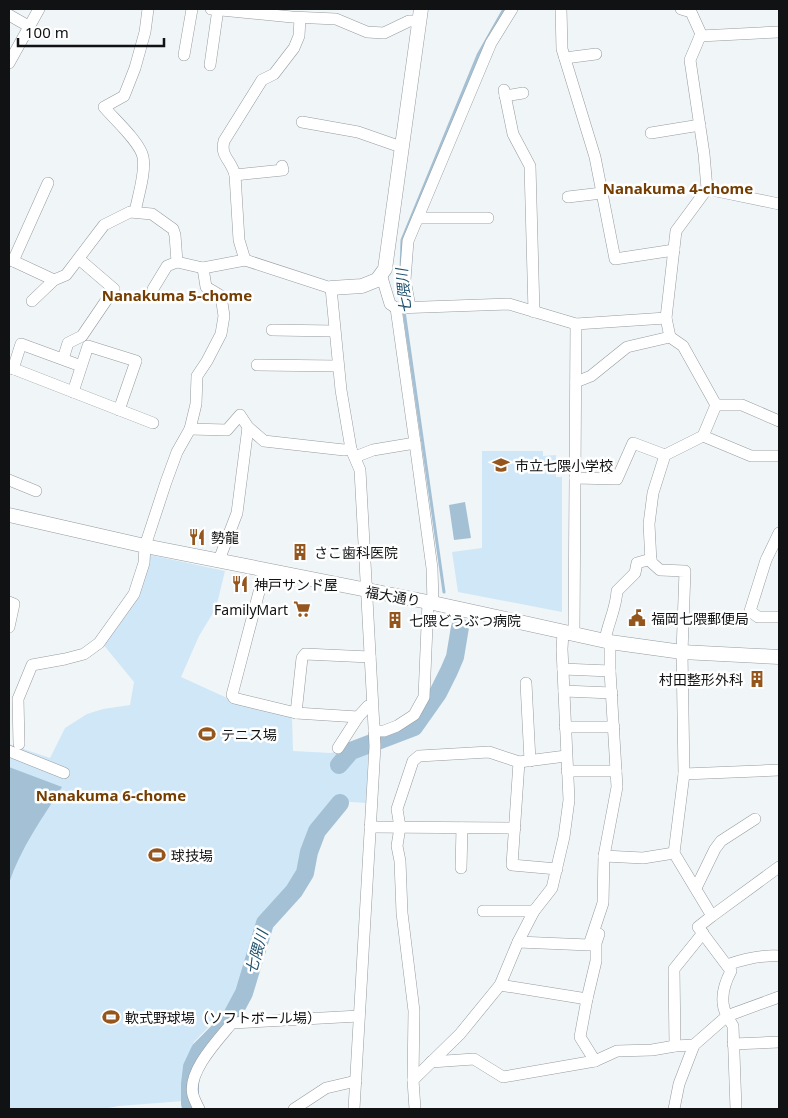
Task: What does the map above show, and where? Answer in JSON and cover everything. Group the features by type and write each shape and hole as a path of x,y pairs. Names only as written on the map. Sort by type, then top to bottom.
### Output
{"street":[{"path":"9,63 39,9"},
{"path":"135,212 143,171 143,156 137,145 104,107 124,96 135,68 145,32 148,9"},
{"path":"184,56 192,9"},
{"path":"210,65 218,9 336,19 368,32 384,33 420,15"},
{"path":"410,307 405,280 408,241 492,43 512,9"},
{"path":"561,9 562,49 595,157 615,259 674,250"},
{"path":"681,9 691,12 701,34 690,60 704,154 706,189 676,231 666,318 670,337 683,346 716,405"},
{"path":"9,15 30,27"},
{"path":"245,260 240,240 234,175 232,165 223,153 224,141 262,80 274,74 294,48 298,36 296,15"},
{"path":"153,289 167,266 178,262 203,268 245,260 330,288 362,286 377,280 385,269 420,15"},
{"path":"700,36 779,32"},
{"path":"565,58 596,54"},
{"path":"524,93 505,93 513,134 530,166 534,312"},
{"path":"302,122 358,132 401,147"},
{"path":"651,133 700,125"},
{"path":"234,175 283,170 282,166"},
{"path":"48,184 11,260 54,280"},
{"path":"706,189 779,204"},
{"path":"568,197 602,193"},
{"path":"32,301 54,280 66,275 104,225 130,212 157,216 173,230 178,262"},
{"path":"418,218 488,218"},
{"path":"63,359 68,343 82,336 114,290 79,259"},
{"path":"19,744 18,698 32,665 84,654 99,643 134,594 144,562 145,546 176,452 190,429 196,404 197,376 221,334 224,316 221,296 206,287 203,268"},
{"path":"381,274 390,304 396,308 508,304 576,324 666,318"},
{"path":"330,288 338,366 353,453 360,470 374,737 354,1109"},
{"path":"374,737 414,715 424,697 432,568 396,308"},
{"path":"412,1080 460,1034 500,985 518,942 534,911 552,888 564,837 569,800 562,649 569,633 575,478 576,324"},
{"path":"272,330 334,331"},
{"path":"576,382 591,376 627,347 670,337"},
{"path":"81,366 21,344 11,368 153,424"},
{"path":"72,392 88,346 136,361 119,410"},
{"path":"257,365 338,366"},
{"path":"716,405 742,406 779,421"},
{"path":"712,916 674,852 684,774 682,652 685,571 660,570 651,562 650,524 653,493 665,455 703,436 716,405"},
{"path":"190,429 227,430 240,415 248,427 264,441 344,450 353,453 415,443"},
{"path":"219,560 237,513 248,427"},
{"path":"703,436 751,456 779,456"},
{"path":"575,478 617,479 633,443 665,455"},
{"path":"9,480 36,491"},
{"name":"福大通り","path":"9,516 145,546 265,569 608,641 682,652 779,657"},
{"path":"779,533 766,560 750,611 758,617 779,616"},
{"path":"518,942 589,945 603,903 604,856 617,787 608,624 613,614 617,591 635,573 637,563 650,559"},
{"path":"265,569 232,695 234,698 296,713 358,717"},
{"path":"9,602 14,604 9,627"},
{"path":"296,713 302,658 305,654 370,657"},
{"path":"563,669 610,671"},
{"path":"526,683 525,761 515,828 512,865 557,869"},
{"path":"564,691 612,693"},
{"path":"338,748 358,717 368,706 372,706"},
{"path":"565,728 614,727"},
{"path":"9,751 64,773"},
{"path":"415,1109 412,1080 414,1011 402,913 400,861 397,846 400,827 397,809 413,761 420,756 489,752 525,761 566,756"},
{"path":"567,771 616,770"},
{"path":"684,774 779,770"},
{"path":"696,888 720,841 755,819"},
{"path":"370,827 515,828"},
{"path":"461,868 462,828"},
{"path":"604,856 643,858 674,852"},
{"path":"736,1109 733,1026 722,1008 723,985 731,971 698,927 779,867"},
{"path":"595,1061 580,1037 596,961 596,943 609,904 610,882"},
{"path":"483,911 534,911"},
{"path":"675,1046 674,969 703,933"},
{"path":"727,965 741,960 779,956"},
{"path":"500,985 587,999"},
{"path":"674,1109 679,1084 694,1045 726,1016 779,997"},
{"path":"199,1109 193,1094 193,1082 199,1066 232,1023 359,1016"},
{"path":"734,1044 779,1042"},
{"path":"431,1062 474,1059 503,1077 595,1061 618,1051 652,1050 694,1045"},
{"path":"294,1109 326,1088 356,1080"}],"shaded area":[{"path":"482,451 543,451 543,456 556,455 556,477 562,477 562,612 458,592 452,552 482,548"},
{"path":"465,502 471,538 454,540 449,505"},
{"path":"151,555 225,571 216,608 199,636 181,677 229,700 292,717 293,751 331,753 369,739 366,803 337,801 315,829 304,872 288,894 266,913 245,973 226,1009 194,1042 183,1068 183,1101 102,1109 9,1109 9,744 50,758 65,728 87,714 103,709 130,705 134,682 102,643 133,604"},
{"path":"9,767 62,787 19,858 9,883"}],"waterway":[{"name":"七隈川","path":"401,270 402,240 478,55 504,9"},
{"name":"七隈川","path":"404,311 444,592"},
{"name":"七隈川","path":"339,765 351,751 414,727 438,693 449,671 455,657 460,627"},
{"name":"七隈川","path":"193,1109 190,1104 192,1067 200,1050 229,1021 244,993 265,923 294,891 305,873 309,852 317,831 340,803"}],"place":[{"name":"市立七隈小学校","path":"501,465"},
{"name":"勢龍","path":"197,537"},
{"name":"さこ歯科医院","path":"300,552"},
{"name":"神戸サンド屋","path":"240,584"},
{"name":"FamilyMart","path":"302,609"},
{"name":"福岡七隈郵便局","path":"637,618"},
{"name":"七隈どうぶつ病院","path":"395,620"},
{"name":"村田整形外科","path":"757,679"},
{"name":"テニス場","path":"207,734"},
{"name":"球技場","path":"157,855"},
{"name":"軟式野球場（ソフトボール場）","path":"111,1017"}],"district":[{"name":"Nanakuma 4-chome","path":"678,188"},
{"name":"Nanakuma 5-chome","path":"177,295"},
{"name":"Nanakuma 6-chome","path":"111,795"}]}
